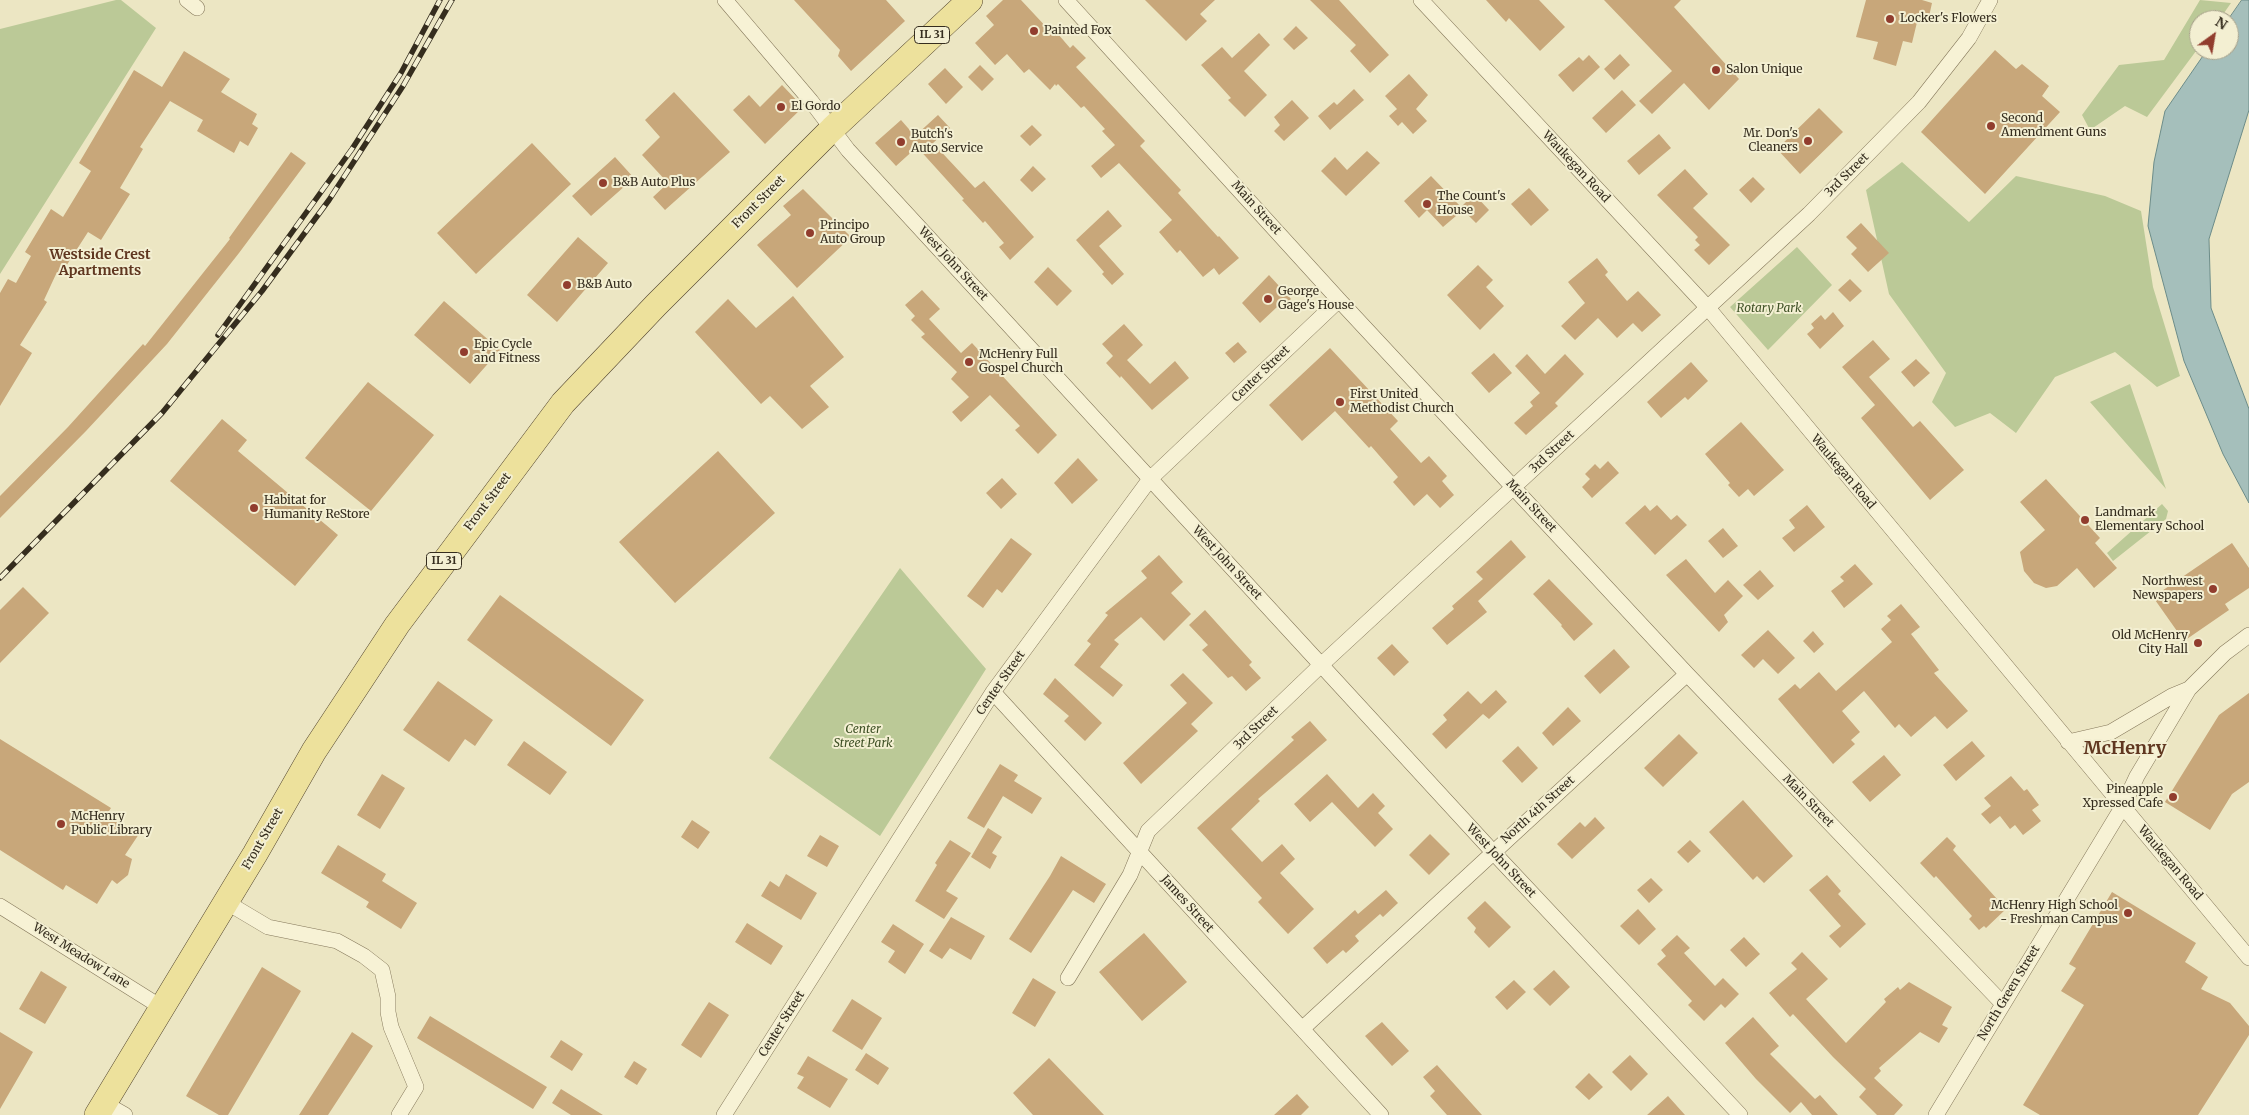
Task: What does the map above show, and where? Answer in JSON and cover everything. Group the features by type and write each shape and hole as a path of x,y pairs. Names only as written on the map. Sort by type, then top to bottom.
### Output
{"main road":[{"name":"Front Street","path":"109,1111 161,1007 226,902 314,751 397,625 563,403 656,305 832,129 970,0"}],"street":[{"name":"West John Street","path":"725,0 811,101 848,150 1493,852 1740,1115"},
{"name":"Main Street","path":"1066,0 1338,300 1687,674 2002,1004"},
{"name":"Waukegan Road","path":"1421,0 1708,308 2249,958"},
{"name":"3rd Street","path":"1068,978 1130,875 1148,831 1321,665 1809,214 1919,102 1969,38 1990,0"},
{"name":"Center Street","path":"724,1115 993,692 1150,479 1338,300"},
{"name":"North Green Street","path":"1936,1115 2122,806 2189,690 2225,653 2249,636"},
{"name":"North 4th Street","path":"1302,1029 1687,674"},
{"name":"North Green Street","path":"2068,742 2111,732 2172,696 2189,690"},
{"name":"James Street","path":"993,692 1381,1115"},
{"path":"226,902 268,927 337,941 382,970 392,1027 416,1087 399,1115"},
{"name":"West Meadow Lane","path":"0,906 161,1007"}],"green space":[{"path":"121,0 156,28 0,274 0,29"},
{"path":"2200,0 2231,3 2226,10 2194,10"},
{"path":"2189,18 2189,60 2147,117 2125,106 2090,130 2082,115 2119,65 2164,60"},
{"path":"1902,162 1969,222 2016,176 2105,196 2141,211 2153,287 2180,376 2157,387 2115,352 2055,377 2016,433 1990,413 1955,427 1932,402 1946,373 1889,294 1866,190"},
{"name":"Rotary Park","path":"1797,247 1832,285 1768,350 1730,307"},
{"path":"2130,384 2166,489 2090,402"},
{"path":"2162,504 2168,511 2166,519 2113,561 2107,553"},
{"name":"Center Street Park","path":"900,568 986,669 880,836 769,758"}],"water":[{"path":"2242,0 2249,0 2249,110 2209,239 2211,308 2249,409 2249,503 2223,454 2184,361 2148,226 2154,162 2165,111 2200,60 2239,60 2239,10 2235,10"}],"building":[{"path":"794,0 886,0 905,21 851,71 838,56 840,50"},
{"path":"1003,0 1021,0 1049,30 1052,27 1070,48 1073,45 1086,58 1076,67 1145,141 1140,146 1181,190 1178,193 1239,258 1219,275 1214,268 1203,277 1180,250 1177,253 1159,232 1172,220 1119,163 1101,178 1091,166 1115,145 1102,131 1105,129 1084,106 1081,108 1058,84 1056,86 1055,84 1050,90 1029,69 1024,73 1007,54 995,65 975,43 994,25 986,16"},
{"path":"1145,0 1215,0 1200,14 1207,21 1186,41"},
{"path":"1310,0 1339,0 1389,55 1370,73 1350,51 1356,45"},
{"path":"1486,0 1539,0 1565,27 1540,51 1509,18 1506,22"},
{"path":"1604,0 1681,0 1674,7 1739,79 1709,110 1684,83 1652,114 1639,101 1672,71"},
{"path":"1866,0 1922,0 1932,3 1928,21 1918,18 1912,43 1903,41 1896,66 1873,59 1878,42 1856,37"},
{"path":"1296,26 1308,38 1294,50 1283,39"},
{"path":"1259,33 1270,45 1244,71 1267,95 1245,117 1228,100 1231,98 1201,65 1222,47 1232,58"},
{"path":"1995,50 2016,69 2022,64 2049,86 2042,96 2060,112 1985,194 1921,132"},
{"path":"184,51 230,79 221,92 257,114 252,124 258,128 248,146 240,141 234,153 197,131 203,120 170,101 140,147 143,149 120,188 130,194 101,240 88,232 61,274 57,272 44,300 47,302 20,345 32,353 0,406 0,293 8,279 16,283 31,256 25,252 51,209 63,217 91,171 79,163 134,70 162,87"},
{"path":"1620,54 1630,65 1614,80 1604,69"},
{"path":"1589,55 1600,67 1573,92 1558,75 1579,57 1583,61"},
{"path":"980,65 994,79 982,91 968,77"},
{"path":"945,68 963,87 946,104 928,84"},
{"path":"1409,74 1428,95 1416,109 1427,121 1413,134 1402,122 1398,126 1389,116 1397,109 1385,96"},
{"path":"782,85 803,107 765,144 733,110 749,95 760,107"},
{"path":"1354,89 1364,100 1330,130 1318,116 1334,102 1337,105"},
{"path":"1622,90 1636,105 1606,133 1592,118"},
{"path":"674,92 730,152 665,210 653,197 668,183 642,155 660,137 645,120"},
{"path":"1292,100 1309,118 1284,141 1274,131 1280,125 1274,117"},
{"path":"1819,108 1843,132 1800,174 1777,149"},
{"path":"938,115 950,128 933,143 975,188 984,181 1034,237 1010,260 999,247 1004,243 985,221 983,223 962,200 964,199 917,147 896,166 875,143 901,120 915,136"},
{"path":"1032,125 1042,135 1030,146 1020,136"},
{"path":"1659,134 1671,148 1639,175 1627,161"},
{"path":"532,143 571,184 476,274 437,233"},
{"path":"1367,151 1380,163 1346,196 1321,171 1335,157 1347,170"},
{"path":"291,152 306,163 239,253 167,344 86,431 0,518 0,496 68,427 143,344 145,346 230,239"},
{"path":"615,157 634,178 591,216 572,196"},
{"path":"1033,166 1046,179 1032,192 1020,180"},
{"path":"1685,169 1708,194 1693,208 1730,245 1709,265 1694,250 1700,245 1695,240 1698,237 1657,195"},
{"path":"1431,176 1461,207 1474,194 1489,210 1476,223 1463,210 1443,227 1427,210 1419,218 1404,201"},
{"path":"1753,177 1765,189 1751,203 1739,190"},
{"path":"1529,188 1549,210 1531,226 1511,204"},
{"path":"803,189 851,237 797,288 757,245 791,215 783,206"},
{"path":"1108,210 1122,226 1099,246 1124,274 1112,285 1102,274 1104,272 1076,240"},
{"path":"1861,223 1889,253 1868,272 1851,254 1857,248 1846,237"},
{"path":"578,237 608,263 557,322 527,295"},
{"path":"1597,258 1608,272 1605,275 1627,301 1638,291 1661,315 1642,332 1633,323 1617,338 1598,318 1575,340 1561,326 1585,303 1568,282"},
{"path":"1478,265 1493,280 1486,287 1504,306 1480,330 1447,295"},
{"path":"1048,267 1072,291 1057,306 1034,282"},
{"path":"1269,275 1291,299 1279,310 1277,307 1260,323 1242,303"},
{"path":"1850,279 1862,291 1850,302 1838,290"},
{"path":"922,290 940,309 929,319 961,353 972,343 1057,435 1038,454 1015,430 1020,426 990,395 961,422 952,412 969,397 951,379 957,372 921,337 925,334 911,320 915,316 905,305"},
{"path":"793,296 844,357 810,386 829,407 802,429 770,396 761,404 695,332 728,299 756,328"},
{"path":"444,301 500,350 470,384 414,335"},
{"path":"1833,312 1844,326 1820,349 1807,334 1814,328 1811,324 1821,315 1825,320"},
{"path":"1124,324 1143,345 1127,360 1150,384 1175,361 1189,378 1152,410 1121,376 1120,378 1106,363 1113,356 1102,344"},
{"path":"1873,340 1890,359 1869,377 1913,427 1920,421 1964,470 1930,500 1861,418 1875,405 1842,367"},
{"path":"1238,342 1247,352 1234,363 1225,353"},
{"path":"1330,348 1398,421 1390,429 1421,463 1429,456 1447,476 1442,481 1454,495 1440,508 1427,494 1414,506 1393,482 1398,477 1371,446 1369,448 1335,411 1302,441 1269,405"},
{"path":"1494,353 1512,373 1489,393 1471,373"},
{"path":"1527,354 1545,374 1565,354 1584,374 1555,403 1558,406 1526,435 1514,423 1533,406 1530,402 1540,393 1515,366"},
{"path":"1916,359 1930,373 1914,387 1901,372"},
{"path":"1691,362 1708,381 1688,400 1685,397 1661,418 1647,402"},
{"path":"368,382 434,435 371,511 305,458"},
{"name":"Habitat for Humanity ReStore","path":"222,419 247,440 238,451 338,535 295,586 170,481"},
{"path":"1741,422 1784,470 1754,496 1748,489 1739,497 1728,485 1730,483 1705,454"},
{"path":"718,451 775,513 675,603 619,542"},
{"path":"1078,458 1098,480 1072,504 1054,483"},
{"path":"1608,461 1619,473 1592,498 1582,487 1590,479 1585,474 1595,464 1600,469"},
{"path":"1002,478 1017,494 1001,509 986,493"},
{"name":"Landmark Elementary School","path":"2046,479 2100,538 2095,543 2117,568 2094,588 2077,568 2057,586 2046,588 2034,583 2024,571 2020,552 2045,530 2020,502"},
{"path":"1645,505 1650,511 1657,505 1671,520 1677,515 1687,525 1655,555 1625,523"},
{"path":"1807,505 1825,527 1794,552 1782,538 1795,528 1789,520"},
{"path":"1723,528 1738,546 1723,558 1708,541"},
{"path":"1011,538 1032,554 1002,593 997,589 983,608 967,596"},
{"path":"1511,540 1526,557 1478,601 1487,612 1447,645 1432,628 1454,609 1452,606 1483,579 1476,572"},
{"path":"2232,543 2249,568 2249,588 2225,604 2229,610 2184,641 2153,597"},
{"path":"1159,555 1183,582 1171,593 1191,614 1164,641 1141,617 1114,640 1119,644 1100,667 1123,685 1113,697 1074,665 1091,644 1087,641 1108,615 1105,613 1147,578 1141,571"},
{"path":"1686,559 1715,593 1728,580 1743,596 1724,615 1728,622 1719,632 1666,575"},
{"path":"1855,564 1873,584 1844,608 1831,591 1844,581 1840,577"},
{"path":"1760,570 1774,586 1758,600 1743,585"},
{"path":"1549,579 1593,624 1574,641 1533,594"},
{"path":"23,587 49,613 0,663 0,610"},
{"path":"500,595 644,700 611,746 467,640"},
{"path":"1901,604 1920,627 1911,634 1939,670 1934,673 1968,711 1947,729 1935,716 1911,737 1899,724 1895,728 1864,691 1842,711 1860,732 1851,740 1855,744 1833,764 1778,699 1795,684 1800,689 1819,672 1836,691 1892,642 1881,629 1891,620 1887,616"},
{"path":"1205,610 1252,662 1249,665 1261,678 1246,691 1232,676 1228,678 1202,650 1208,645 1189,625"},
{"path":"1768,630 1795,658 1778,674 1763,659 1754,668 1741,655"},
{"path":"1813,631 1824,644 1814,653 1803,641"},
{"path":"1392,644 1409,662 1394,676 1377,658"},
{"path":"1614,649 1630,667 1600,694 1584,676"},
{"path":"1183,673 1213,703 1191,724 1198,731 1141,784 1123,763 1187,703 1170,685"},
{"path":"1055,678 1102,723 1085,741 1064,721 1069,716 1043,694"},
{"path":"438,681 493,720 475,746 465,739 449,762 403,730"},
{"path":"1496,690 1507,702 1489,719 1483,714 1446,749 1432,734 1447,720 1443,715 1468,691 1481,704"},
{"path":"2249,693 2249,782 2232,794 2210,830 2165,802 2219,715"},
{"path":"1568,707 1581,721 1553,746 1542,733"},
{"path":"1310,721 1327,740 1258,799 1260,801 1231,829 1262,862 1282,844 1295,859 1280,873 1314,909 1288,934 1258,902 1262,898 1197,828 1294,740 1291,737"},
{"path":"1679,734 1698,753 1663,787 1644,768"},
{"name":"McHenry Public Library","path":"0,739 111,808 107,814 139,834 125,855 132,859 128,875 117,884 112,880 97,904 66,885 63,890 0,850"},
{"path":"524,741 567,772 550,795 507,765"},
{"path":"1972,741 1985,756 1956,781 1943,765"},
{"path":"1518,746 1538,768 1522,783 1502,761"},
{"path":"1884,755 1901,775 1870,802 1852,782"},
{"path":"1000,764 1018,775 1014,781 1042,798 1032,814 1003,796 984,828 967,818"},
{"path":"382,774 405,788 380,829 357,815"},
{"path":"1327,774 1358,808 1373,793 1385,806 1378,813 1393,829 1375,847 1332,802 1310,822 1294,804"},
{"path":"2011,776 2024,791 2027,789 2039,805 2032,810 2041,821 2023,835 2015,825 2010,829 2000,816 1990,824 1981,814 1991,806 1984,798"},
{"path":"1743,800 1793,856 1764,883 1757,876 1753,880 1709,832"},
{"path":"1595,817 1605,828 1572,859 1557,844 1580,822 1585,827"},
{"path":"692,820 710,832 698,849 681,837"},
{"path":"988,828 1002,837 992,853 997,856 990,869 971,857"},
{"path":"1430,834 1450,854 1429,875 1409,855"},
{"path":"820,835 839,846 827,867 807,856"},
{"path":"1947,837 1956,846 1953,850 2006,909 1986,928 1984,926 1979,930 1969,919 1972,916 1936,876 1934,878 1920,863"},
{"path":"950,840 971,853 946,891 958,898 944,919 915,901 937,865 935,863"},
{"path":"1690,840 1701,851 1688,863 1677,852"},
{"path":"338,845 386,874 382,881 417,903 401,929 366,907 369,902 321,873"},
{"path":"1061,856 1106,884 1094,903 1073,890 1031,953 1009,939"},
{"path":"786,874 817,893 801,920 761,896 770,881 779,887"},
{"path":"1827,875 1841,891 1838,894 1866,924 1840,948 1829,936 1841,926 1809,890"},
{"path":"1651,878 1663,890 1649,903 1637,890"},
{"path":"1386,890 1398,903 1383,917 1380,914 1355,936 1359,941 1346,953 1343,950 1327,964 1313,948 1355,910 1358,914"},
{"name":"McHenry High School - Freshman Campus","path":"2112,892 2196,943 2185,962 2208,977 2201,989 2230,1003 2249,1026 2249,1035 2198,1115 2040,1115 2023,1105 2084,1005 2061,991 2076,968 2069,964"},
{"path":"1485,901 1511,927 1489,948 1474,932 1476,928 1467,918"},
{"path":"1638,909 1656,929 1639,945 1620,926"},
{"path":"951,917 985,936 971,960 950,948 942,959 929,951"},
{"path":"747,923 783,946 771,965 735,942"},
{"path":"893,924 924,944 905,974 888,962 895,951 881,942"},
{"path":"1144,933 1187,982 1142,1021 1099,972"},
{"path":"1677,935 1690,948 1684,953 1715,986 1723,978 1739,994 1725,1008 1721,1004 1704,1021 1688,1005 1692,1001 1657,964 1666,956 1661,950"},
{"path":"1744,937 1760,954 1746,967 1730,950"},
{"path":"1802,952 1828,979 1806,999 1846,1043 1886,1002 1884,999 1898,987 1900,990 1909,982 1952,1007 1942,1025 1948,1028 1939,1043 1920,1032 1879,1068 1881,1071 1874,1078 1903,1105 1894,1115 1877,1115 1859,1097 1866,1089 1793,1014 1790,1017 1769,993 1797,969 1791,963"},
{"path":"262,967 301,991 228,1115 219,1115 186,1096"},
{"path":"1554,970 1570,987 1550,1006 1533,989"},
{"path":"41,971 67,987 45,1024 19,1009"},
{"path":"1033,978 1056,992 1035,1027 1012,1013"},
{"path":"1514,980 1526,992 1507,1010 1495,997"},
{"path":"852,999 882,1018 862,1050 832,1031"},
{"path":"709,1002 729,1015 701,1058 681,1045"},
{"path":"430,1016 547,1087 533,1109 417,1038"},
{"path":"1753,1017 1779,1046 1770,1054 1815,1099 1820,1095 1838,1115 1812,1115 1801,1102 1790,1113 1756,1079 1725,1043"},
{"path":"1382,1022 1409,1051 1392,1066 1365,1036"},
{"path":"0,1032 33,1052 0,1109"},
{"path":"352,1032 373,1046 328,1115 299,1115"},
{"path":"561,1040 583,1054 572,1071 550,1057"},
{"path":"866,1053 889,1068 878,1085 855,1070"},
{"path":"1630,1055 1648,1074 1631,1091 1612,1072"},
{"path":"808,1056 848,1079 830,1108 797,1088 804,1077 797,1074"},
{"path":"1049,1058 1104,1115 1033,1115 1013,1093"},
{"path":"634,1061 647,1069 637,1085 624,1077"},
{"path":"1437,1065 1482,1115 1447,1115 1430,1096 1435,1091 1423,1077"},
{"path":"1589,1073 1603,1087 1589,1100 1575,1087"},
{"path":"561,1089 603,1115 571,1115 552,1103"},
{"path":"1297,1094 1309,1107 1301,1115 1274,1115"},
{"path":"1668,1096 1685,1115 1647,1115"}],"railway":[{"path":"218,335 352,149 401,73 440,0"},
{"path":"0,578 162,413 262,291 329,200 403,86 452,0"}],"place":[{"name":"Locker's Flowers","path":"1890,19"},
{"name":"Painted Fox","path":"1034,31"},
{"name":"Salon Unique","path":"1716,70"},
{"name":"El Gordo","path":"781,107"},
{"name":"Second Amendment Guns","path":"1991,126"},
{"name":"Mr. Don's Cleaners","path":"1808,141"},
{"name":"Butch's Auto Service","path":"901,142"},
{"name":"B&B Auto Plus","path":"603,183"},
{"name":"The Count's House","path":"1427,204"},
{"name":"Principo Auto Group","path":"810,233"},
{"name":"B&B Auto","path":"567,285"},
{"name":"George Gage's House","path":"1268,299"},
{"name":"Epic Cycle and Fitness","path":"464,352"},
{"name":"McHenry Full Gospel Church","path":"969,362"},
{"name":"First United Methodist Church","path":"1340,402"},
{"name":"Habitat for Humanity ReStore","path":"254,508"},
{"name":"Landmark Elementary School","path":"2085,520"},
{"name":"Northwest Newspapers","path":"2213,589"},
{"name":"Old McHenry City Hall","path":"2198,643"},
{"name":"Pineapple Xpressed Cafe","path":"2173,797"},
{"name":"McHenry Public Library","path":"61,824"},
{"name":"McHenry High School - Freshman Campus","path":"2128,913"}],"district":[{"name":"Westside Crest Apartments","path":"100,264"},
{"name":"McHenry","path":"2125,749"}]}
